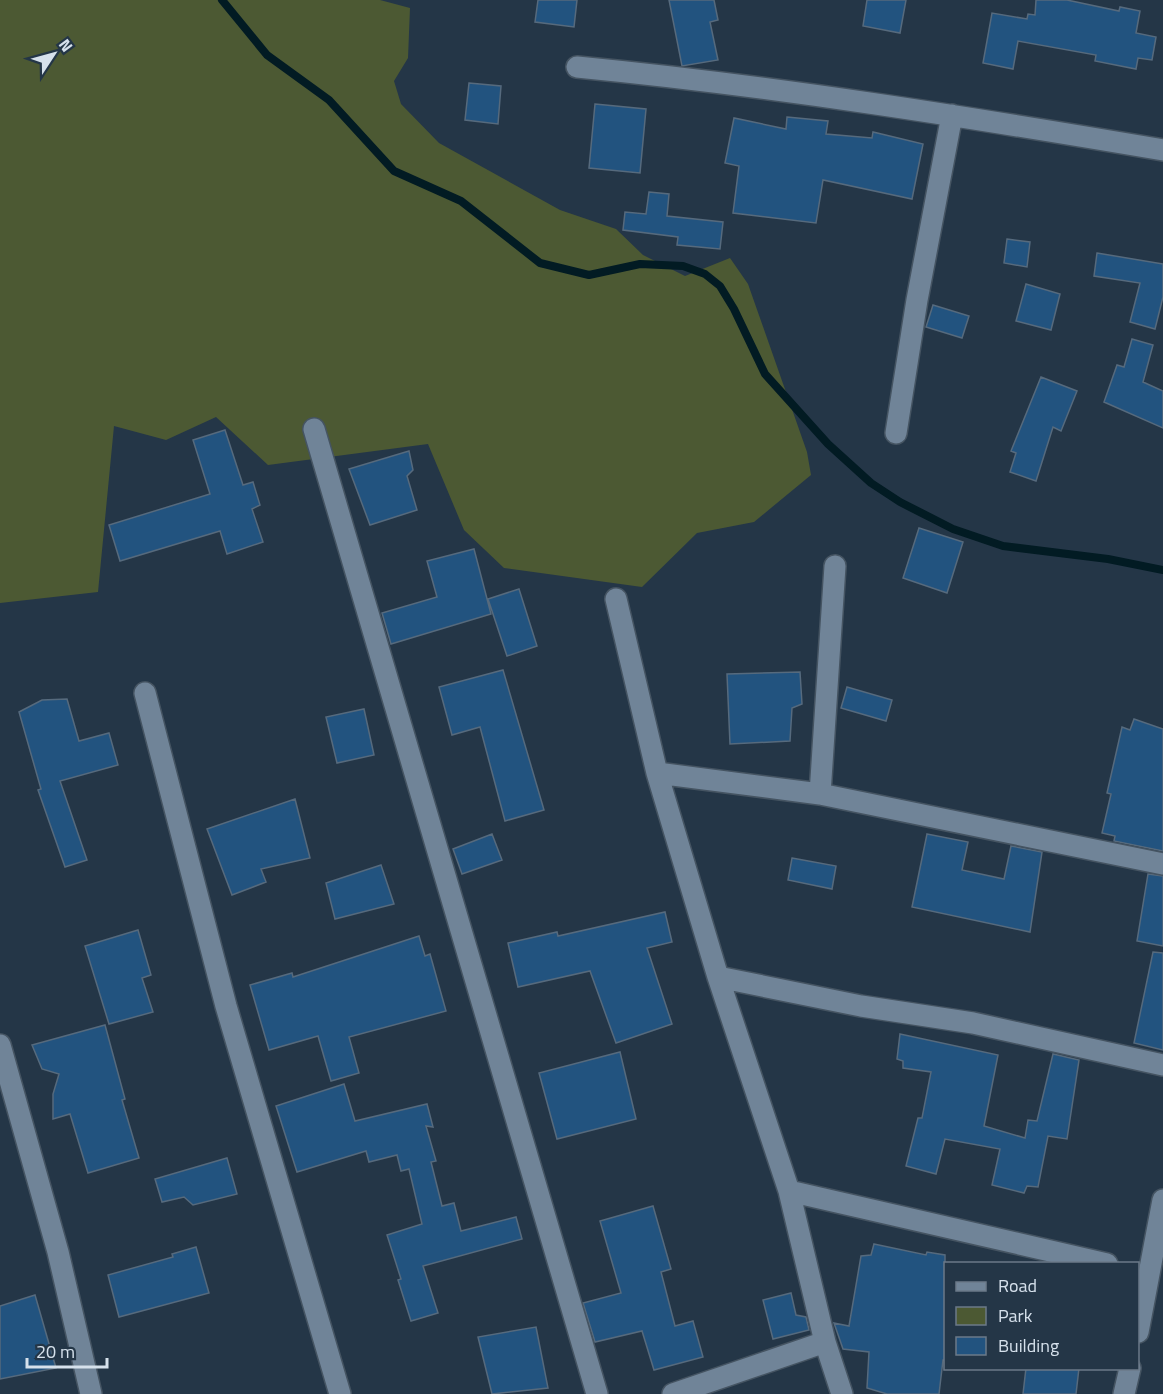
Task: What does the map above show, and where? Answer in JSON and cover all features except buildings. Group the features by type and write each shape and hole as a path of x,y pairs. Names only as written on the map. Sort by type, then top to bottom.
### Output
{"street":[{"path":"577,67 713,80 952,115 1163,150"},
{"path":"896,434 917,300 952,115"},
{"path":"314,429 437,842 519,1135 597,1394"},
{"path":"820,794 835,566"},
{"path":"615,599 657,773 718,977 789,1191 825,1342 842,1394"},
{"path":"145,693 226,1006 340,1394"},
{"path":"657,773 820,794 1163,864"},
{"path":"718,977 861,1006 973,1023 1163,1065"},
{"path":"0,1045 58,1252 91,1394"},
{"path":"789,1191 1103,1262"},
{"path":"1139,1323 1163,1200"},
{"path":"673,1394 825,1342"},
{"path":"1124,1394 1130,1370"}],"green space":[{"path":"0,0 380,0 410,8 408,58 394,81 401,104 439,143 560,210 616,229 643,255 685,276 730,258 748,284 807,452 811,475 754,522 697,533 642,587 504,568 464,530 428,444 268,465 216,417 166,440 114,426 98,592 0,603"}],"waterway":[{"path":"222,0 267,55 329,100 394,171 461,201 540,263 589,275 640,264 683,266 705,274 720,286 734,309 765,374 828,444 871,483 900,502 953,529 1003,546 1108,559 1163,570"}]}
